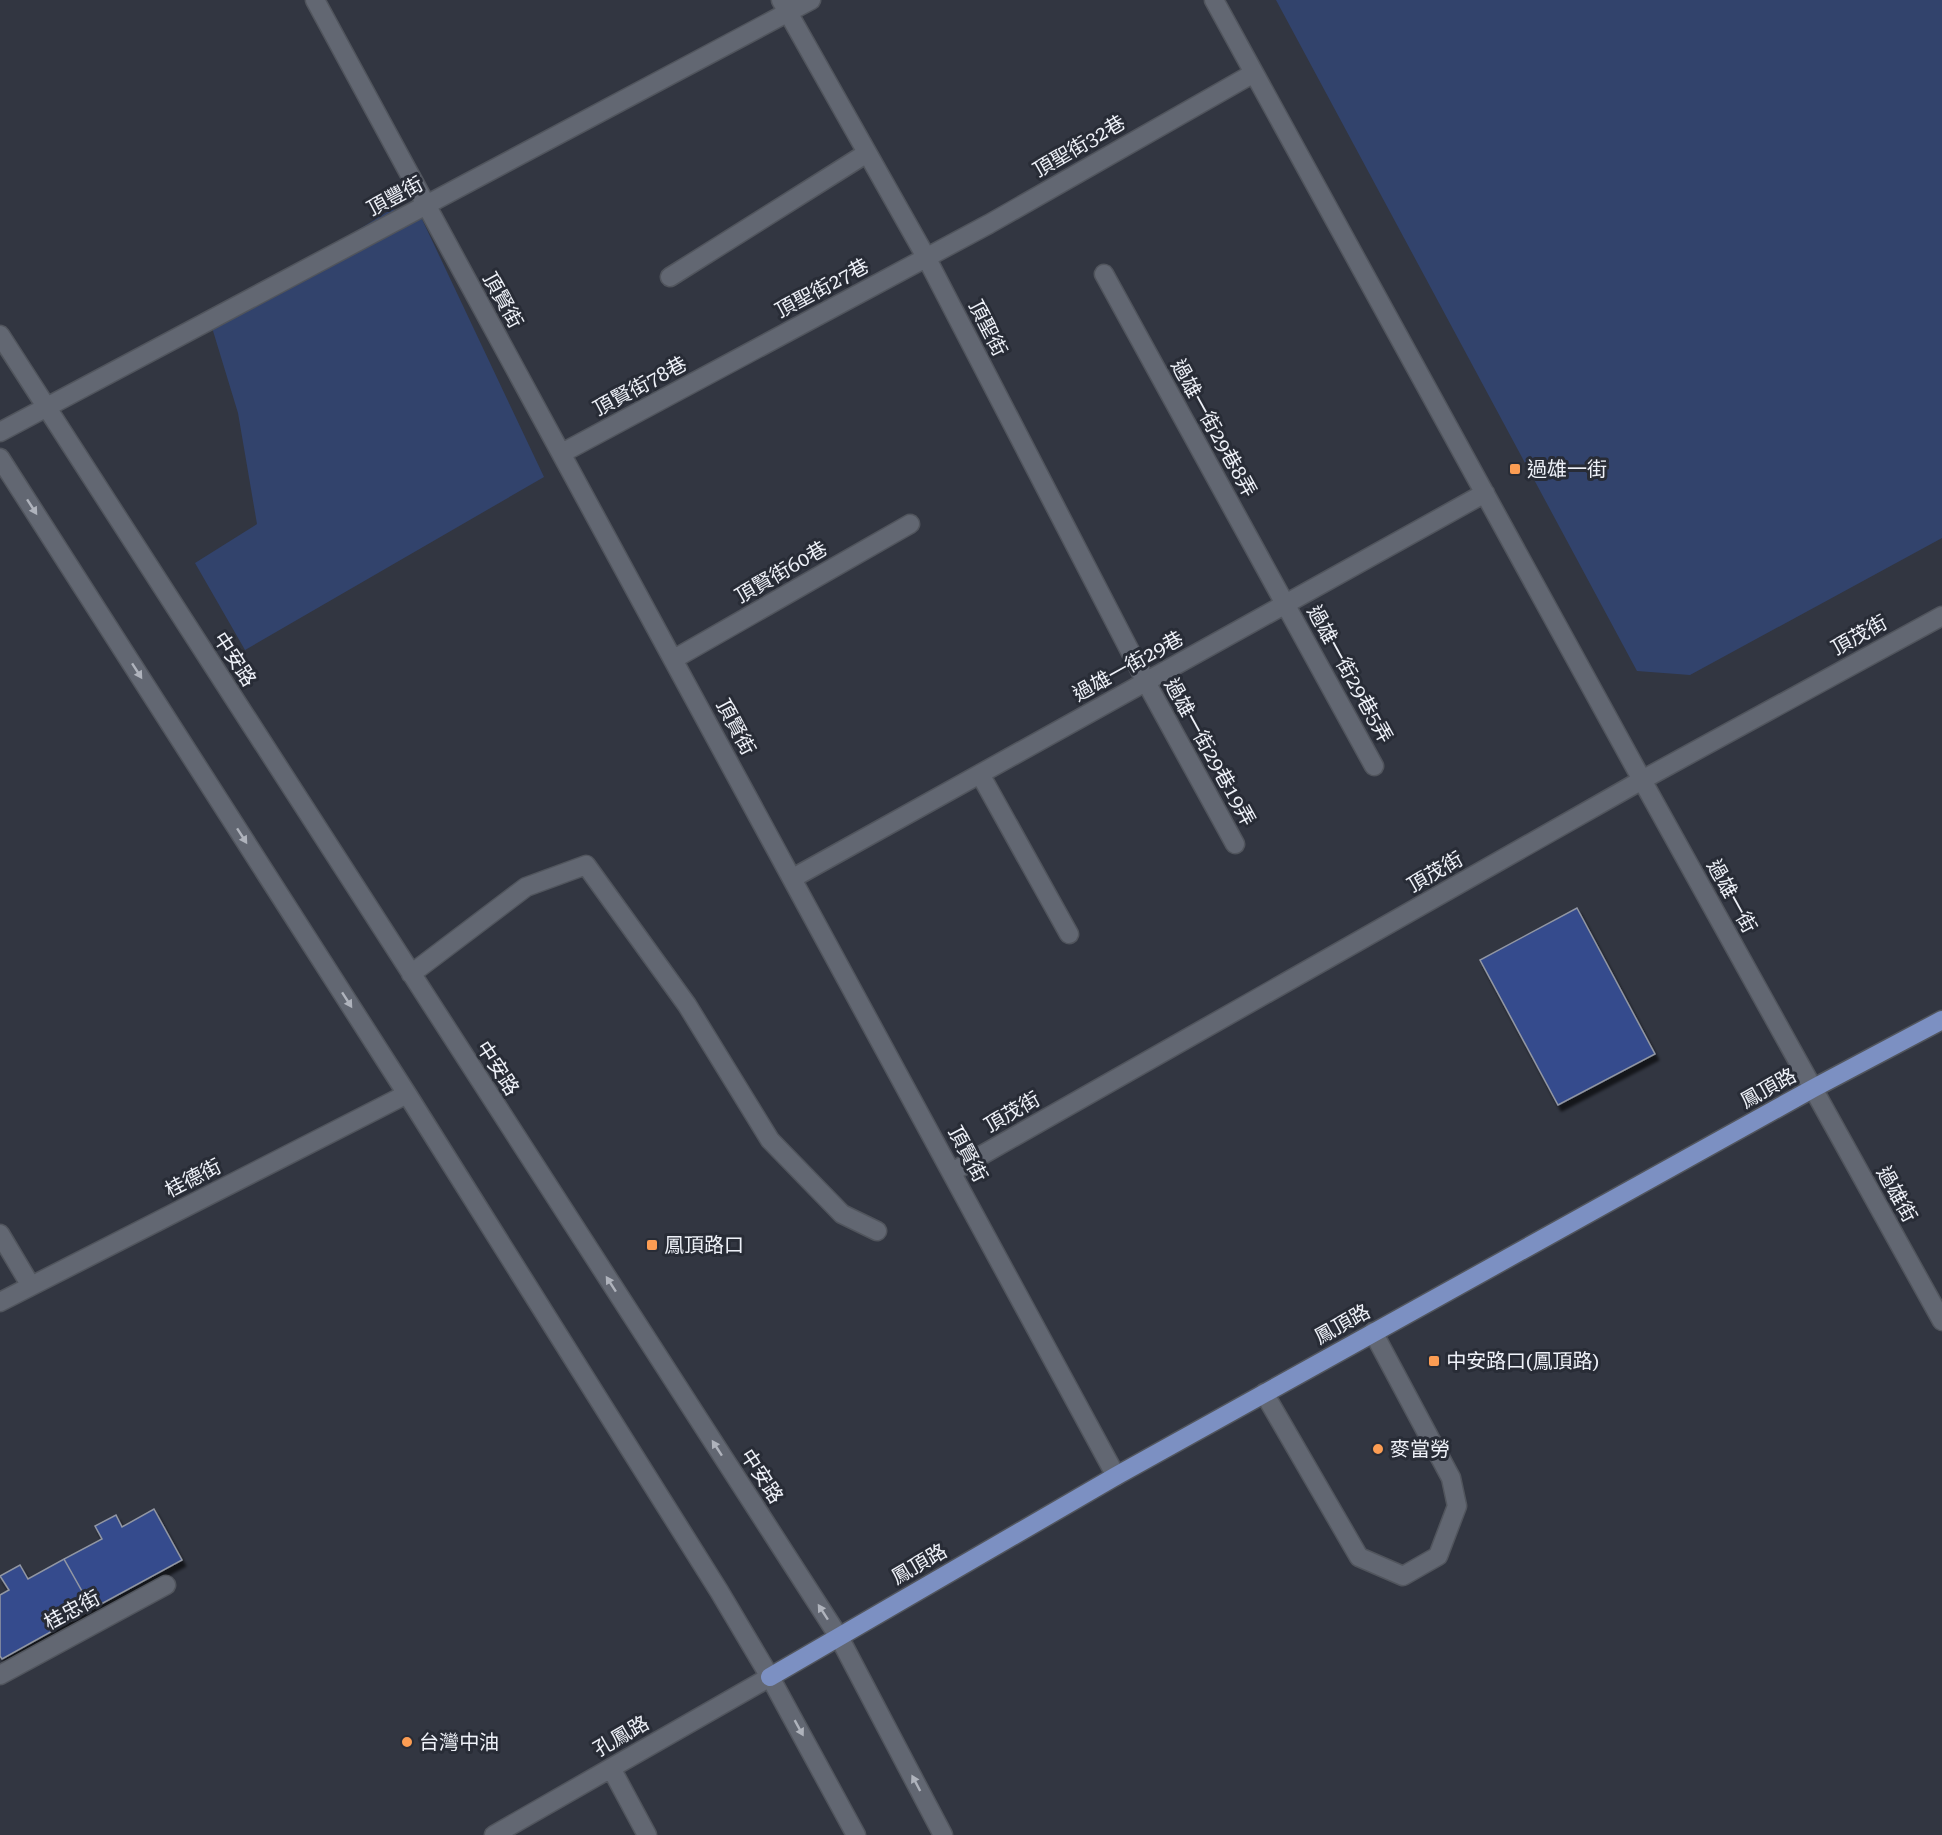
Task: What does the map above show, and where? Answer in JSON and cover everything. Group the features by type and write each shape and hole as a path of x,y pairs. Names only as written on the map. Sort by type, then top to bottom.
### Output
{"main road":[{"name":"鳳頂路","path":"770,1677 1116,1476 1264,1393 1812,1089 1942,1020"}],"street":[{"name":"頂賢街","path":"315,0 1116,1476"},
{"name":"頂豐街","path":"0,432 426,205 785,6 811,0"},
{"name":"過雄一街","path":"1214,0 1812,1089"},
{"name":"頂聖街","path":"785,6 926,257 1146,682"},
{"name":"頂聖街32巷","path":"926,257 989,224 1254,73"},
{"path":"670,277 867,153"},
{"name":"頂聖街27巷","path":"739,358 926,257"},
{"name":"過雄一街29巷8弄","path":"1104,274 1286,603"},
{"name":"中安路","path":"0,335 839,1637 943,1835"},
{"name":"頂賢街78巷","path":"562,453 739,358"},
{"path":"0,458 407,1094 770,1677 856,1835"},
{"name":"過雄一街29巷","path":"793,878 1485,493"},
{"name":"頂賢街60巷","path":"674,659 910,524"},
{"name":"過雄一街29巷5弄","path":"1286,603 1374,766"},
{"name":"頂茂街","path":"952,1172 1642,780 1942,616"},
{"name":"過雄一街29巷19弄","path":"1146,682 1235,844"},
{"path":"980,774 1069,934"},
{"path":"411,974 526,887 586,865 687,1005 770,1140 842,1214 877,1231"},
{"name":"過雄街","path":"1812,1089 1942,1321"},
{"name":"桂德街","path":"0,1302 407,1094"},
{"path":"0,1234 31,1286"},
{"path":"1264,1393 1359,1557 1403,1576 1438,1556 1458,1506 1451,1478 1373,1332"},
{"name":"桂忠街","path":"0,1675 166,1585"},
{"name":"孔鳳路","path":"494,1835 770,1677"},
{"path":"611,1768 647,1835"}],"shaded area":[{"path":"1276,0 1942,0 1942,538 1690,675 1637,671"},
{"path":"392,209 420,215 544,477 245,650 195,563 257,524 238,413 210,321"}],"building":[{"path":"1577,908 1655,1054 1558,1105 1480,960"},
{"path":"154,1509 182,1560 92,1609 64,1559 102,1539 95,1526 116,1515 122,1527"},
{"path":"64,1559 92,1609 2,1659 0,1656 0,1595 9,1590 0,1576 20,1565 28,1579"}],"place":[{"name":"過雄一街","path":"1515,469"},
{"name":"鳳頂路口","path":"652,1245"},
{"name":"中安路口(鳳頂路)","path":"1434,1361"},
{"name":"麥當勞","path":"1378,1449"},
{"name":"台灣中油","path":"407,1742"}]}
